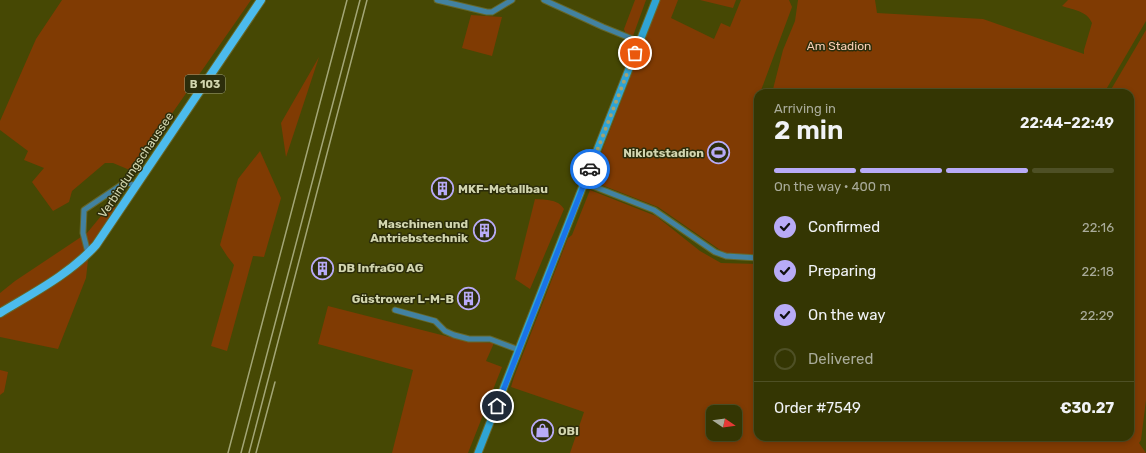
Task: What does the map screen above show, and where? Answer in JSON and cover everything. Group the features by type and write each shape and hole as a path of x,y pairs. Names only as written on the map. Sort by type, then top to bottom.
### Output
{"main road":[{"name":"Verbindungschaussee","path":"0,313 60,276 81,260 101,238 261,0"},
{"path":"478,453 656,0"}],"street":[{"path":"437,0 492,12 512,0"},
{"path":"544,0 640,42"},
{"path":"88,253 83,233 84,210 121,185 128,183 136,186"},
{"path":"585,183 654,210 715,252 726,256 754,258"},
{"path":"395,310 436,321 445,331 454,335 469,339 490,339 519,350"}],"green space":[{"path":"62,0 251,0 132,171 113,163 105,163 72,191 69,202 53,211 32,182 44,168 24,160 28,151 0,130 0,121 36,39"},
{"path":"635,0 646,0 633,36 625,32 624,29"},
{"path":"660,0 678,0 671,18 714,39 721,23 730,27 741,0 789,0 792,7 761,89 754,89 754,255 726,254 658,207 594,182 592,177"},
{"path":"700,0 736,0 733,8"},
{"name":"Am Stadion","path":"798,0 875,0 877,13 983,19 1084,54 1092,23 1083,13 1062,6 1068,0 1146,0 1146,21 1106,89 773,89 783,50 795,21"},
{"path":"471,15 502,17 492,56 462,48"},
{"path":"1146,30 1146,400 1141,440 1139,443 1146,453 570,453 584,412 511,387 568,238 572,235 590,190 656,216 700,251 721,263 754,264 754,441 1134,441 1134,89 1111,89"},
{"path":"319,57 286,157 281,123"},
{"path":"260,151 281,198 264,257 253,256 227,351 211,346 234,265 220,245 238,179"},
{"path":"535,199 558,203 564,209 530,289 515,279"},
{"path":"111,204 116,208 89,249 54,275 0,309 0,293 15,281 87,233"},
{"path":"88,260 86,278 58,349 0,337 0,318 68,276"},
{"path":"328,306 465,341 494,343 486,361 502,367 468,453 392,453 413,370 318,344"},
{"path":"0,370 8,372 4,392 0,395"}],"railway":[{"path":"228,453 347,0"},
{"path":"241,453 360,0"},
{"path":"249,453 367,0"},
{"path":"256,453 275,382"}],"way so far":[{"path":"590,169 635,53"}],"place":[{"name":"Niklotstadion","path":"719,153"},
{"name":"MKF-Metallbau","path":"442,189"},
{"name":"Maschinen und Antriebstechnik","path":"484,231"},
{"name":"DB InfraGO AG","path":"323,268"},
{"name":"Güstrower L-M-B","path":"469,299"},
{"name":"OBI","path":"542,431"}],"route":[{"path":"497,406 590,169"}]}
